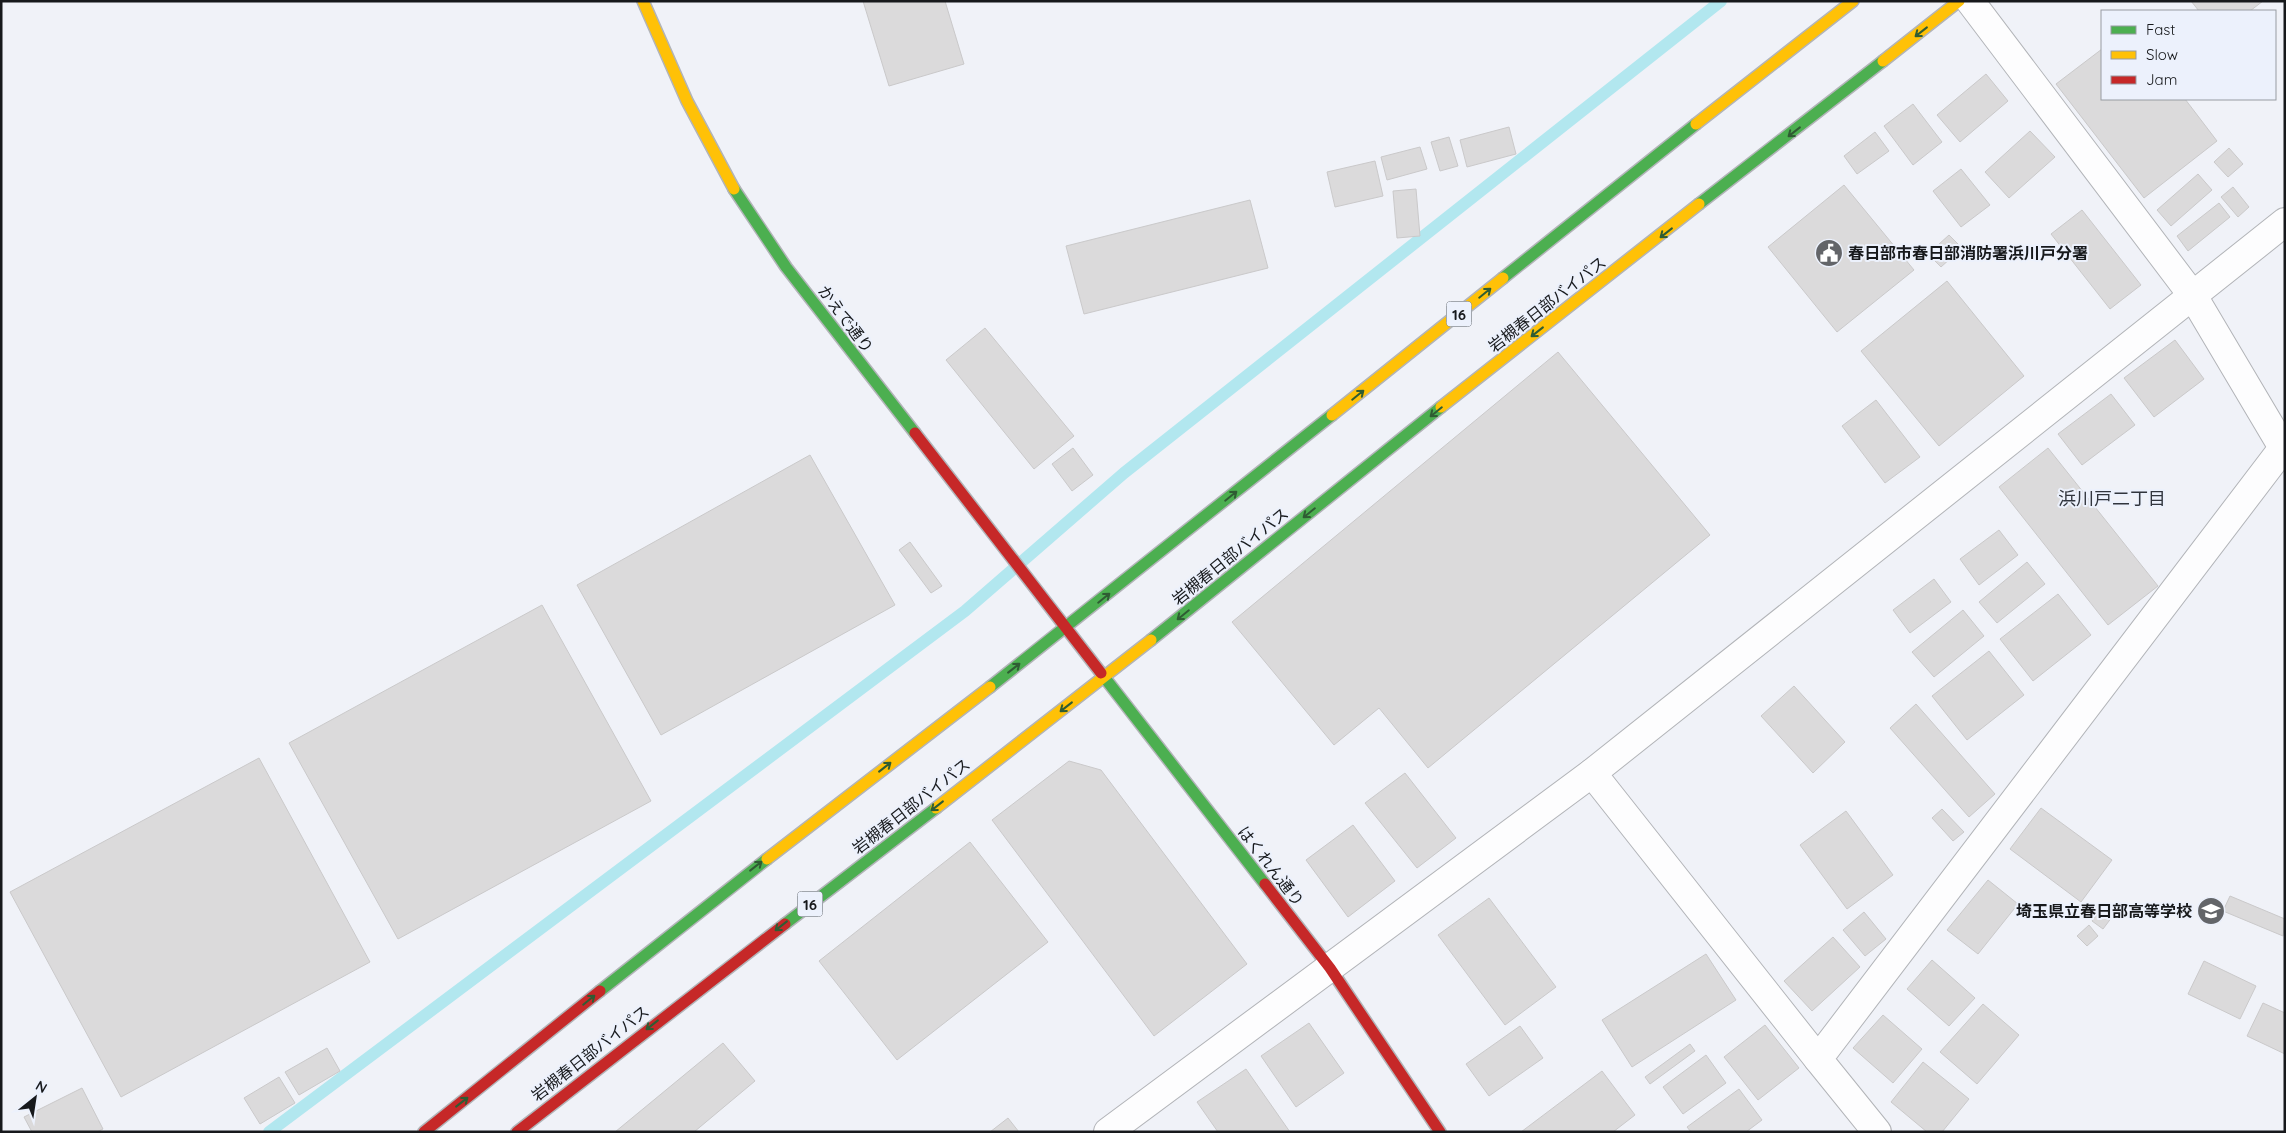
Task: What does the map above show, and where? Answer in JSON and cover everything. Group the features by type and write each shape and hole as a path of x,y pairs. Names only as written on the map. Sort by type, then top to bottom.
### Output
{"main road":[{"name":"かえで通り","path":"643,1 662,48 704,133 739,196 786,266 1066,628"},
{"name":"16","path":"424,1132 718,896 1066,628 1853,1"},
{"name":"岩槻春日部バイパス","path":"518,1132 1105,677 1474,381 1959,1"},
{"name":"はくれん通り","path":"1066,628 1330,968 1440,1132"}],"street":[{"path":"1818,1059 2284,449 2193,296 1970,1"},
{"path":"1108,1132 1592,773 2285,222"},
{"path":"1592,773 1877,1132"}],"building":[{"path":"863,1 945,1 964,64 889,86"},
{"path":"2191,1 2263,1 2251,10 2198,10"},
{"path":"2101,50 2101,100 2186,100 2217,141 2144,198 2056,84"},
{"path":"1986,74 2008,101 1960,142 1937,115"},
{"path":"1913,104 1942,142 1913,165 1884,126"},
{"path":"1509,127 1516,154 1467,167 1460,140"},
{"path":"2030,131 2055,157 2009,198 1985,172"},
{"path":"1875,132 1889,151 1857,174 1844,156"},
{"path":"1449,137 1458,166 1440,171 1431,142"},
{"path":"1420,147 1427,169 1387,180 1381,157"},
{"path":"2229,148 2243,164 2228,177 2214,162"},
{"path":"1375,161 1383,196 1335,207 1327,172"},
{"path":"1961,169 1990,205 1961,227 1933,191"},
{"path":"2198,174 2212,190 2171,226 2157,210"},
{"path":"1844,185 1914,270 1837,332 1768,247"},
{"path":"2233,187 2249,207 2238,217 2221,197"},
{"path":"1416,189 1420,236 1397,238 1393,191"},
{"path":"1250,200 1268,268 1084,314 1066,246"},
{"path":"2219,203 2230,217 2188,251 2177,236"},
{"path":"2082,210 2141,285 2110,309 2051,234"},
{"path":"1949,235 1962,248 1941,267 1928,254"},
{"path":"1947,281 2024,376 1939,446 1861,351"},
{"path":"985,328 1074,436 1034,469 946,360"},
{"path":"2175,340 2204,379 2154,417 2124,378"},
{"path":"1558,352 1710,535 1428,768 1379,708 1334,745 1232,622"},
{"path":"2111,394 2135,425 2082,465 2058,434"},
{"path":"1876,400 1920,457 1885,483 1842,426"},
{"path":"1073,448 1093,475 1072,491 1052,464"},
{"path":"2048,448 2158,586 2108,625 1999,487"},
{"path":"810,455 895,605 661,735 577,585"},
{"path":"1999,530 2018,555 1979,585 1960,559"},
{"path":"910,542 942,586 931,593 899,550"},
{"path":"2027,562 2045,584 1997,623 1979,602"},
{"path":"1934,579 1951,602 1910,633 1893,610"},
{"path":"2058,594 2091,635 2033,681 2000,639"},
{"path":"542,605 651,801 398,939 289,743"},
{"path":"1963,610 1984,636 1934,677 1912,652"},
{"path":"1989,651 2024,695 1967,740 1932,696"},
{"path":"1794,686 1845,742 1813,773 1761,716"},
{"path":"1916,704 1995,794 1969,817 1890,728"},
{"path":"259,758 370,962 121,1097 10,892"},
{"path":"1069,761 1101,770 1247,964 1154,1036 992,820"},
{"path":"1405,773 1456,838 1417,868 1365,803"},
{"path":"2041,808 2112,860 2081,902 2010,849"},
{"path":"1942,809 1964,832 1953,841 1932,818"},
{"path":"1846,811 1893,875 1847,909 1800,845"},
{"path":"1353,825 1395,881 1348,917 1306,860"},
{"path":"970,842 1048,942 897,1060 819,961"},
{"path":"1988,880 2018,904 1978,954 1947,930"},
{"path":"2230,896 2285,919 2283,936 2223,911"},
{"path":"1489,898 1556,987 1505,1025 1438,935"},
{"path":"2101,909 2112,917 2103,929 2092,921"},
{"path":"1864,912 1886,939 1865,956 1843,930"},
{"path":"2089,925 2098,936 2087,946 2077,936"},
{"path":"1833,937 1860,967 1812,1011 1784,981"},
{"path":"1706,954 1736,1000 1632,1067 1602,1020"},
{"path":"1932,960 1975,998 1949,1026 1907,989"},
{"path":"2204,961 2256,986 2240,1019 2188,994"},
{"path":"2263,1003 2285,1013 2285,1054 2247,1036"},
{"path":"1983,1004 2019,1035 1977,1084 1940,1052"},
{"path":"1883,1015 1922,1049 1893,1083 1853,1048"},
{"path":"1309,1023 1344,1073 1296,1107 1261,1056"},
{"path":"1765,1025 1799,1068 1758,1100 1724,1057"},
{"path":"1520,1026 1543,1058 1489,1096 1466,1064"},
{"path":"723,1043 755,1081 694,1132 615,1132"},
{"path":"1690,1044 1695,1051 1650,1084 1645,1077"},
{"path":"327,1048 340,1071 299,1095 285,1072"},
{"path":"1706,1055 1726,1083 1683,1114 1663,1087"},
{"path":"1923,1062 1969,1099 1942,1132 1927,1132 1891,1102"},
{"path":"1246,1069 1290,1132 1218,1132 1197,1102"},
{"path":"1602,1071 1635,1115 1613,1132 1521,1132"},
{"path":"279,1077 295,1103 260,1124 244,1098"},
{"path":"82,1088 103,1129 97,1132 32,1132 24,1117"},
{"path":"1739,1089 1762,1120 1746,1132 1691,1132 1687,1127"},
{"path":"1008,1118 1019,1132 990,1132"}],"waterway":[{"path":"269,1132 965,611 1124,473 1721,1"}],"traffic: fast":[{"path":"1699,204 1883,61"},
{"path":"1503,278 1696,124"},
{"path":"734,189 786,267 915,433"},
{"path":"1151,640 1441,407"},
{"path":"990,687 1332,415"},
{"path":"1101,673 1265,884"},
{"path":"785,924 936,808"},
{"path":"600,991 767,859"}],"traffic: slow":[{"path":"643,1 687,101 734,189"},
{"path":"1696,124 1853,1"},
{"path":"1883,61 1959,1"},
{"path":"1441,407 1699,204"},
{"path":"1332,415 1503,278"},
{"path":"936,808 1151,640"},
{"path":"767,859 990,687"}],"traffic: jam":[{"path":"915,433 1101,673"},
{"path":"1265,884 1330,968 1440,1132"},
{"path":"517,1132 785,924"},
{"path":"424,1132 600,991"}],"place":[{"name":"春日部市春日部消防署浜川戸分署","path":"1829,253"},
{"name":"埼玉県立春日部高等学校","path":"2211,911"}],"district":[{"name":"浜川戸二丁目","path":"2112,498"}]}
